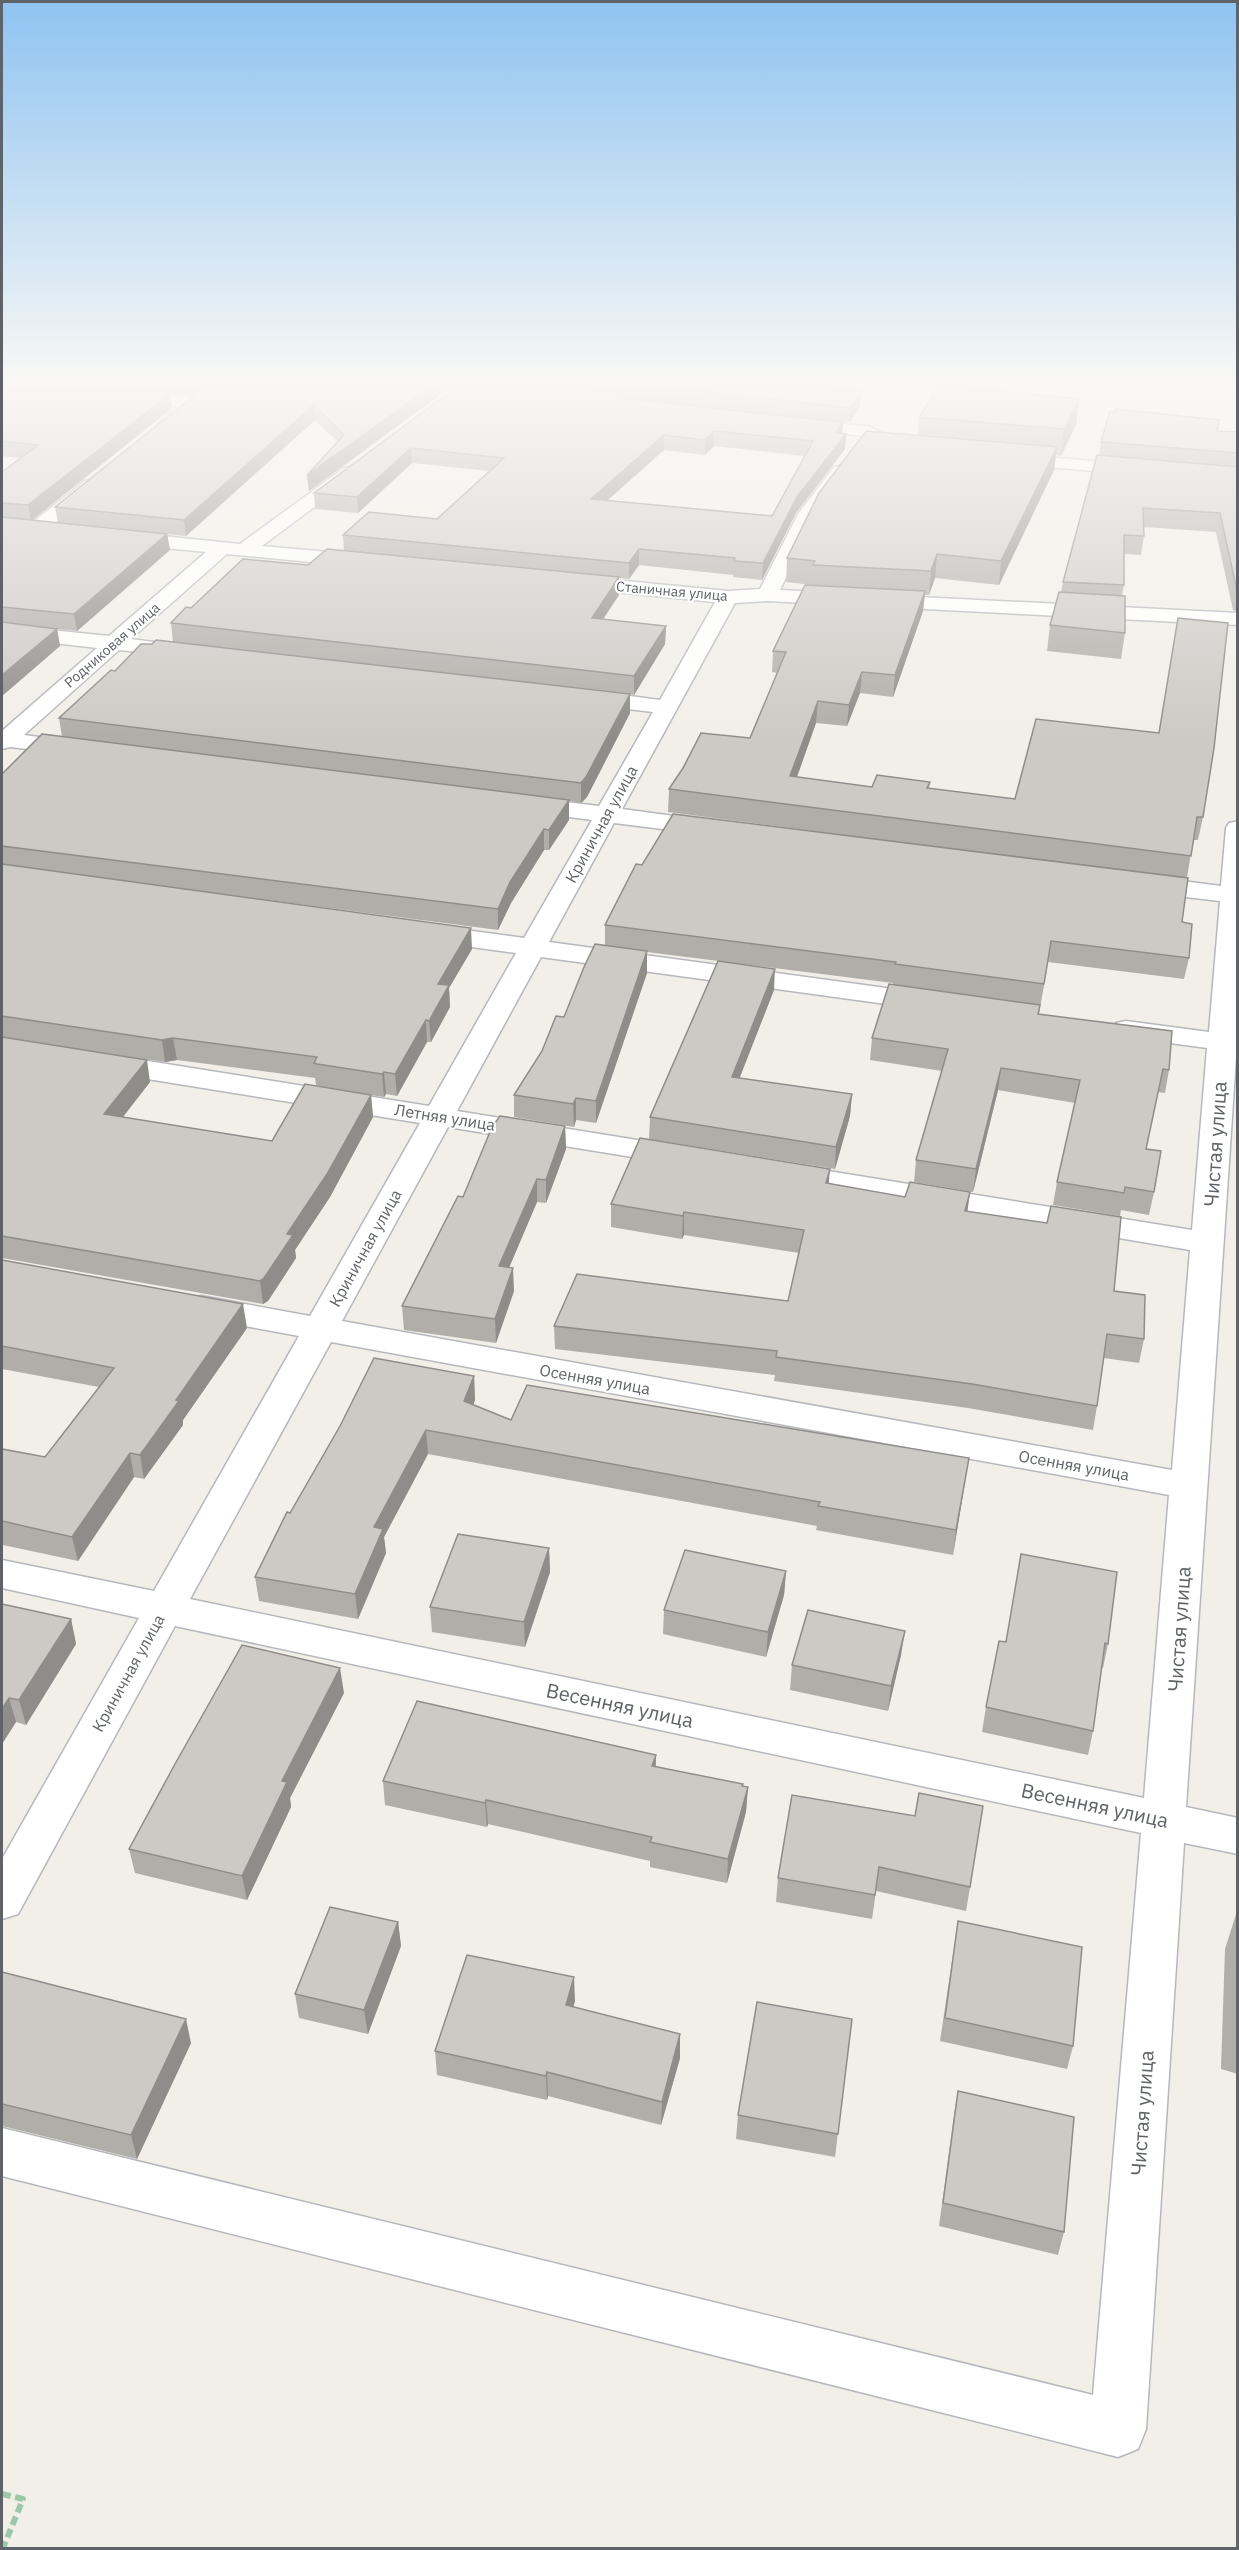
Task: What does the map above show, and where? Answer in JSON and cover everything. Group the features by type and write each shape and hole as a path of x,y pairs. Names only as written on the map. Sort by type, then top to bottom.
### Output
{"street":[{"path":"36,529 74,499"},
{"path":"245,549 313,499"},
{"path":"767,595 807,514 818,499"},
{"path":"13,527 60,532"},
{"path":"106,536 375,562"},
{"name":"Родниковая улица","path":"2,740 223,547"},
{"name":"Станичная улица","path":"552,579 728,597 767,595 1238,619"},
{"name":"Криничная улица","path":"2,1900 728,597"},
{"path":"2,631 208,654"},
{"path":"561,695 667,707"},
{"path":"2,740 99,751"},
{"path":"501,801 737,831"},
{"name":"Чистая улица","path":"2,2152 1118,2429 1238,828"},
{"path":"1116,880 1234,895"},
{"path":"403,930 954,1005"},
{"path":"1106,1026 1223,1042"},
{"name":"Летняя улица","path":"72,1059 711,1161"},
{"path":"758,1168 1208,1243"},
{"name":"Осенняя улица","path":"166,1301 1189,1486"},
{"name":"Весенняя улица","path":"2,1574 1238,1836"}],"path":[{"path":"2,2494 23,2499 3,2548"}],"building":[{"path":"2,499 36,499 28,505 2,503"},
{"path":"65,499 208,499 184,520 55,507"},
{"path":"459,499 591,499 772,516 781,499 796,499 763,563 734,561 735,558 639,549 629,563 343,535 369,512 437,519"},
{"path":"816,499 1031,499 1001,561 937,554 931,571 813,565 815,561 787,558"},
{"path":"1085,499 1238,499 1238,591 1220,513 1143,508 1144,536 1124,535 1124,585 1063,582"},
{"path":"2,517 167,534 74,614 2,607"},
{"path":"327,549 619,577 592,618 666,626 634,676 171,623 186,607 191,608 243,559 308,565"},
{"path":"805,585 925,591 895,675 862,672 849,705 818,701 790,776 872,787 877,775 930,782 927,788 1015,799 1036,719 1159,733 1178,618 1228,623 1214,748 1203,817 1197,817 1191,856 669,789 701,733 750,738 786,652 773,651"},
{"path":"1059,592 1125,596 1125,633 1050,625"},
{"path":"2,622 57,629 2,675"},
{"path":"156,640 630,694 581,783 59,718 111,670 115,671 141,644 152,644"},
{"path":"42,734 569,800 549,830 544,829 510,882 498,909 2,846 2,774"},
{"path":"673,814 1188,878 1182,922 1192,924 1189,958 1051,941 1044,984 895,964 896,962 605,925 636,864 642,865"},
{"path":"2,864 471,928 438,984 449,985 429,1021 426,1020 395,1074 384,1072 382,1074 317,1064 314,1063 317,1057 173,1038 162,1040 2,1016"},
{"path":"595,944 647,951 596,1101 576,1098 573,1104 514,1095 542,1051 556,1016 564,1017"},
{"path":"718,961 775,969 732,1077 852,1094 836,1147 650,1117"},
{"path":"889,984 1040,1005 1038,1014 1172,1031 1169,1070 1163,1069 1146,1149 1161,1151 1154,1192 1125,1187 1124,1193 1057,1182 1080,1080 1001,1068 976,1169 916,1160 948,1049 872,1038"},
{"path":"2,1037 147,1060 104,1114 272,1141 305,1084 371,1095 327,1174 287,1234 293,1235 260,1281 2,1236"},
{"path":"500,1116 565,1126 546,1180 537,1179 499,1266 513,1268 495,1319 402,1306 458,1196 463,1197 492,1127"},
{"path":"640,1138 830,1169 826,1183 905,1197 910,1182 970,1192 965,1211 1047,1223 1051,1206 1121,1217 1114,1291 1145,1295 1144,1339 1107,1334 1097,1406 972,1384 776,1357 777,1351 554,1326 577,1274 788,1301 804,1230 684,1212 683,1216 611,1204"},
{"path":"2,1260 243,1304 140,1455 130,1453 72,1537 2,1521 2,1449 45,1457 114,1368 2,1346"},
{"path":"374,1358 474,1376 464,1401 511,1420 527,1385 969,1458 956,1530 818,1506 820,1502 426,1430 374,1527 383,1529 355,1594 255,1577 287,1512 290,1513 340,1426"},
{"path":"458,1534 549,1548 524,1622 430,1607"},
{"path":"685,1550 786,1571 768,1632 664,1610"},
{"path":"1021,1554 1117,1572 1108,1644 1105,1643 1093,1731 986,1707 999,1641 1006,1642"},
{"path":"2,1604 71,1619 19,1700 9,1698 2,1709"},
{"path":"808,1610 905,1631 891,1686 792,1665"},
{"path":"242,1645 340,1668 282,1781 287,1782 242,1876 129,1849 175,1764"},
{"path":"417,1701 656,1755 652,1766 743,1784 742,1786 748,1787 728,1859 650,1842 652,1837 486,1800 485,1803 383,1781"},
{"path":"919,1793 983,1806 970,1887 879,1867 875,1895 778,1878 792,1795 915,1816"},
{"path":"330,1907 398,1922 364,2010 295,1994"},
{"path":"958,1921 1082,1947 1073,2046 945,2018"},
{"path":"467,1955 574,1977 566,2005 680,2034 662,2102 547,2072 546,2076 435,2051"},
{"path":"2,1972 186,2019 131,2135 2,2104"},
{"path":"757,2002 852,2019 838,2134 738,2115"},
{"path":"958,2091 1074,2117 1064,2232 943,2203"}]}
